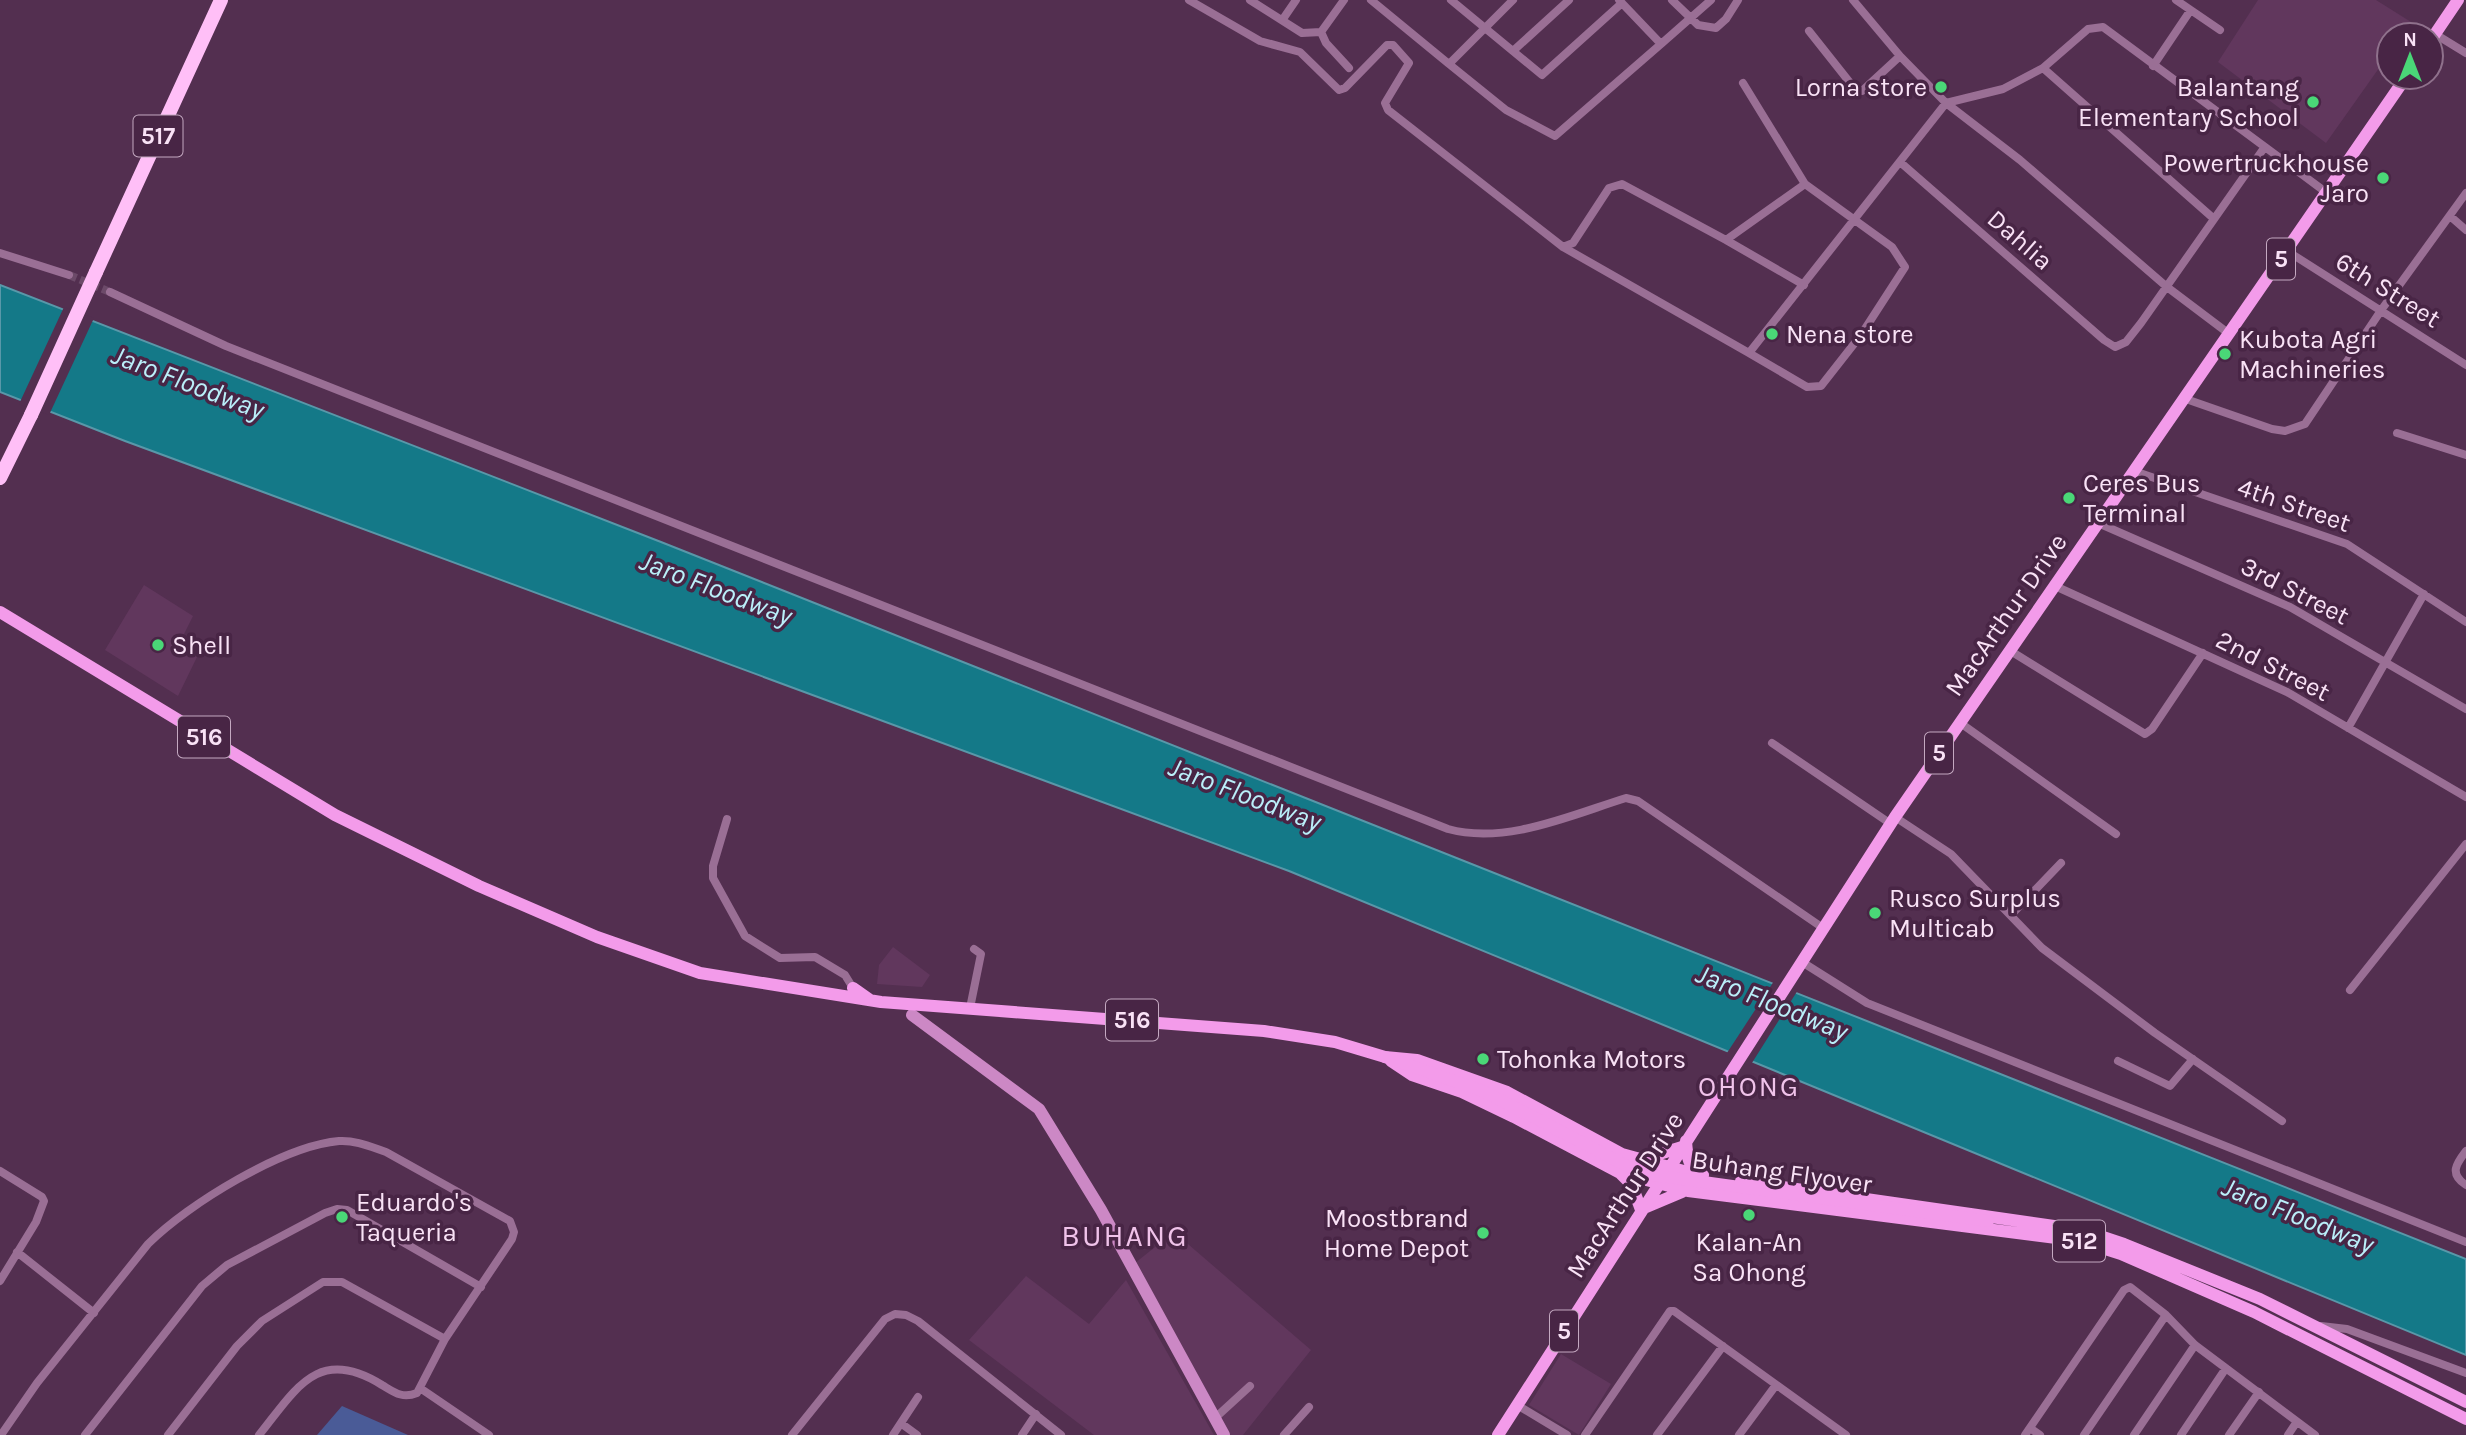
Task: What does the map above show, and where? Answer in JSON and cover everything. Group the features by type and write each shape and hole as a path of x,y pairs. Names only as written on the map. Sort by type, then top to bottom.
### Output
{"highway":[{"name":"517","path":"0,478 221,0"}],"main road":[{"path":"2443,21 2455,1"},
{"name":"MacArthur Drive","path":"1498,1435 1823,928 1959,722 2396,91"},
{"name":"516","path":"0,612 335,815 515,902 646,957 700,973 876,1002 1264,1031 1335,1042 1385,1057 1417,1060 1476,1079 1534,1105 1637,1160 1669,1168"},
{"path":"853,988 876,1002 906,1010 912,1015"},
{"name":"516","path":"1385,1057 1412,1075 1483,1102 1620,1173 1657,1185"},
{"name":"Buhang Flyover","path":"1385,1057 1483,1091 1629,1167 1653,1175 1693,1184 2010,1224"},
{"path":"1637,1160 1652,1158 1684,1144 1692,1167 1698,1174 1710,1177"},
{"name":"512","path":"1669,1168 1710,1177 2010,1224"},
{"path":"1620,1173 1632,1185 1641,1210 1667,1195 1688,1191"},
{"name":"512","path":"1657,1185 1688,1191 2082,1230 2124,1244 2292,1323 2379,1374 2466,1419"},
{"name":"512","path":"2292,1323 2318,1326 2466,1402"},
{"path":"2379,1374 2389,1371 2385,1362"},
{"path":"2413,1391 2411,1381 2420,1378"}],"street":[{"path":"1189,0 1260,41 1300,52 1339,90 1345,88 1387,46 1393,45 1409,63 1385,103 1388,110 1563,247 1814,388 1821,386 1836,369 1905,267 1892,247 1805,184 1743,83"},
{"path":"1250,0 1302,33 1321,32"},
{"path":"1283,19 1296,0"},
{"path":"1321,32 1344,0"},
{"path":"1371,0 1506,110 1555,136 1711,0"},
{"path":"1451,0 1542,75 1621,2 1661,44"},
{"path":"1449,64 1513,0"},
{"path":"1513,51 1569,0"},
{"path":"1672,0 1698,25 1716,28 1726,19 1738,0"},
{"path":"1853,0 1900,56 1946,103 2020,160 2167,287 2228,333"},
{"path":"2176,0 2220,30"},
{"path":"2153,66 2190,11"},
{"path":"1749,353 1946,103 2003,89 2043,68 2088,29 2095,27 2103,27 2327,193"},
{"path":"1809,31 1855,89 1862,91 1900,56"},
{"path":"1321,32 1326,44 1349,68"},
{"path":"2445,42 2466,52"},
{"path":"2043,68 2213,218"},
{"path":"2167,287 2264,148"},
{"name":"Dahlia","path":"1900,162 2115,347 2126,342 2167,287"},
{"path":"1563,247 1573,243 1609,188 1622,184 1804,285"},
{"path":"1726,240 1805,184"},
{"path":"2183,398 2272,429 2295,429 2305,424 2382,309 2466,193"},
{"path":"2450,216 2466,229"},
{"name":"6th Street","path":"2287,251 2382,309 2466,365"},
{"path":"0,253 68,275"},
{"path":"110,292 226,346 1448,829 1472,836 1539,825 1626,798 1638,801 1823,928"},
{"path":"2397,433 2466,455"},
{"name":"4th Street","path":"2134,471 2335,539 2466,622"},
{"name":"3rd Street","path":"2098,523 2290,607 2466,709"},
{"name":"2nd Street","path":"2055,586 2287,692 2466,797"},
{"path":"2348,728 2424,594"},
{"path":"2009,650 2145,734 2152,729 2203,653"},
{"path":"1959,722 2116,834"},
{"path":"1772,743 1951,855 2042,948 2282,1121"},
{"path":"727,819 713,866 713,878 745,936 780,958 815,957 845,975 853,988"},
{"path":"2350,990 2466,844"},
{"path":"2011,915 2061,863"},
{"path":"970,1008 981,954 974,948"},
{"path":"1800,965 1867,1003 2466,1242"},
{"path":"912,1015 1039,1109 1101,1210 1224,1435"},
{"path":"2118,1060 2170,1086 2193,1059"},
{"path":"1,1435 37,1383 148,1244 178,1217 259,1169 300,1149 340,1141 356,1142 386,1152 510,1221 514,1232 512,1239 445,1339 420,1388 412,1395 401,1396 355,1370 345,1368 324,1371 297,1387 260,1435"},
{"path":"2466,1151 2456,1164 2455,1171 2459,1181 2466,1185"},
{"path":"0,1281 41,1214 44,1201 42,1197 1,1174"},
{"path":"85,1435 202,1286 227,1265 325,1213 347,1210 481,1286"},
{"path":"17,1252 94,1313"},
{"path":"168,1435 245,1338 262,1321 323,1282 342,1282 445,1339"},
{"path":"2040,1435 2028,1432 2095,1331 2124,1290 2130,1287 2166,1315 2195,1345 2315,1435"},
{"path":"1585,1435 1670,1311 1678,1312 1846,1435"},
{"path":"792,1435 885,1319 895,1314 906,1314 918,1321 1062,1435"},
{"path":"2084,1435 2166,1315"},
{"path":"2318,1326 2347,1329 2466,1373"},
{"path":"2134,1435 2195,1345"},
{"path":"1657,1435 1723,1346"},
{"path":"2181,1435 2226,1368"},
{"path":"1739,1435 1776,1385"},
{"path":"1214,1418 1250,1386"},
{"path":"420,1388 489,1435"},
{"path":"2229,1435 2259,1392"},
{"path":"893,1435 918,1396"},
{"path":"1517,1405 1567,1435"},
{"path":"1284,1435 1309,1407"},
{"path":"1022,1435 1036,1414"},
{"path":"2288,1435 2296,1423"},
{"path":"901,1424 917,1435"}],"shaded area":[{"name":"Balantang Elementary School","path":"2258,0 2376,0 2409,21 2375,21 2375,74 2326,143 2218,62"},
{"path":"144,585 193,616 180,642 197,657 178,696 105,650"},
{"path":"893,947 930,975 922,987 877,984 879,965"},
{"path":"1174,1232 1311,1350 1243,1435 1230,1435 1135,1263"},
{"path":"1026,1276 1089,1324 1126,1280 1214,1435 1094,1435 969,1340"},
{"path":"1561,1354 1611,1384 1579,1435 1529,1405"},
{"path":"342,1406 408,1435 317,1435"}],"water":[{"name":"Jaro Floodway","path":"0,285 661,542 2466,1259 2466,1355 1289,871 125,441 0,392"}],"pier":[{"path":"64,307 94,318 49,415 19,404"},
{"path":"1774,981 1798,990 1750,1066 1725,1056"}],"tunnel":[{"path":"69,275 110,292"}],"place":[{"name":"Lorna store","path":"1941,87"},
{"name":"Balantang Elementary School","path":"2313,102"},
{"name":"Powertruckhouse Jaro","path":"2383,178"},
{"name":"Nena store","path":"1772,334"},
{"name":"Kubota Agri Machineries","path":"2225,354"},
{"name":"Ceres Bus Terminal","path":"2069,498"},
{"name":"Shell","path":"158,645"},
{"name":"Rusco Surplus Multicab","path":"1875,913"},
{"name":"Tohonka Motors","path":"1483,1059"},
{"name":"Kalan-An Sa Ohong","path":"1749,1215"},
{"name":"Eduardo's Taqueria","path":"342,1217"},
{"name":"Moostbrand Home Depot","path":"1483,1233"}],"district":[{"name":"OHONG","path":"1749,1086"},
{"name":"BUHANG","path":"1125,1236"}]}
